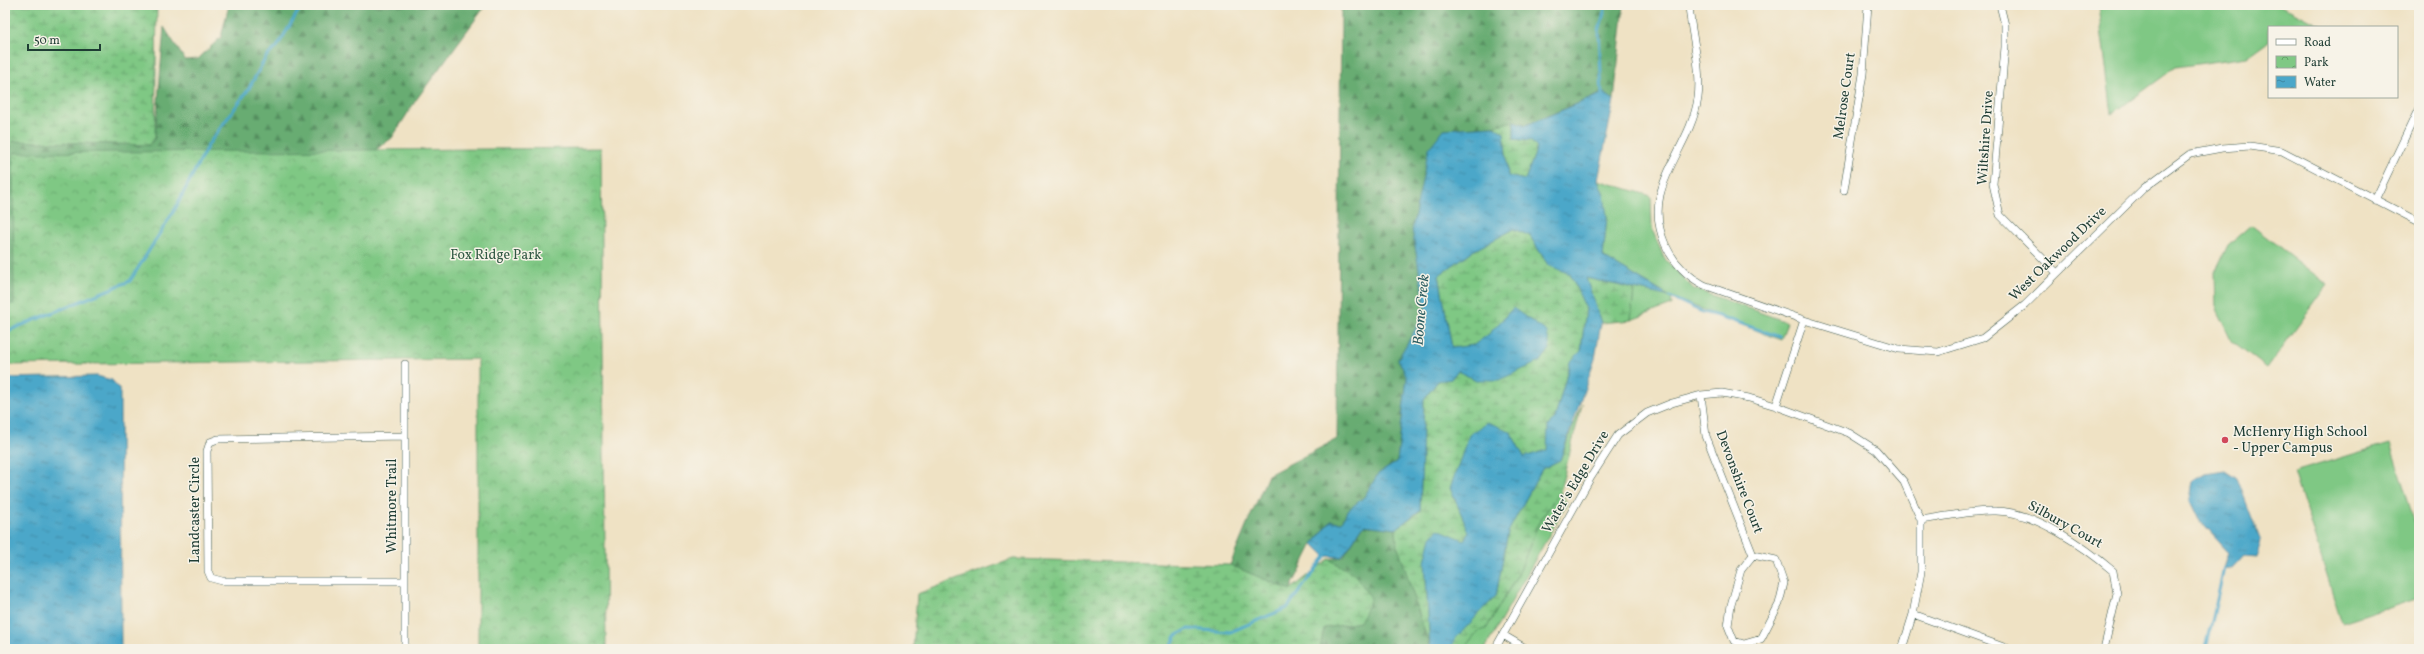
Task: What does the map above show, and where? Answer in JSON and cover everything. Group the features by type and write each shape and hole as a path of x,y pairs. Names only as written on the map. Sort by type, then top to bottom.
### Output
{"street":[{"name":"West Oakwood Drive","path":"1690,5 1698,65 1698,98 1692,122 1664,180 1659,198 1658,216 1660,230 1671,255 1686,274 1704,285 1804,320 1899,348 1938,352 1983,338 2025,304 2144,188 2190,154 2222,148 2250,146 2282,151 2419,222"},
{"name":"Melrose Court","path":"1844,190 1863,74 1868,5"},
{"name":"Wiltshire Drive","path":"2000,5 2005,25 2005,47 1993,184 2000,215 2057,273"},
{"path":"2375,200 2419,108"},
{"path":"1776,406 1804,320"},
{"name":"Whitmore Trail","path":"405,364 405,649"},
{"name":"Water’s Edge Drive","path":"1495,649 1591,477 1618,435 1647,413 1672,403 1701,395 1729,394 1776,406 1849,433 1876,450 1904,482 1921,520"},
{"name":"Devonshire Court","path":"1701,395 1706,436 1753,555"},
{"name":"Landcaster Circle","path":"405,436 218,439 210,442 207,458 208,571 211,578 222,581 405,581"},
{"name":"Silbury Court","path":"1921,520 1996,510 2022,514 2089,550 2113,571 2116,586 2117,594 2104,649"},
{"path":"1902,649 1913,614 1921,572 1921,520"},
{"name":"Devonshire Court","path":"1753,555 1776,560 1784,583 1779,604 1761,639 1744,644 1734,641 1728,626 1731,605 1741,570 1753,555"},
{"path":"1913,614 2009,649"},
{"path":"1503,635 1527,649"}],"green space":[{"path":"5,5 157,5 155,138 149,145 12,141 5,173"},
{"path":"229,5 486,5 416,100 392,138 360,161 5,340 5,173 12,141 149,145 155,138 164,27 185,60 198,59 221,37"},
{"path":"1328,5 1624,5 1614,100 1603,93 1525,125 1514,121 1494,126 1444,129 1412,229 1426,311 1398,359 1407,377 1397,462 1378,474 1364,497 1347,511 1342,522 1331,521 1313,544 1290,590 1230,565 1268,475 1337,439 1341,9"},
{"path":"2098,5 2280,5 2321,26 2268,26 2268,42 2247,57 2176,67 2112,114"},
{"path":"1514,121 1514,139 1531,141 1537,148 1525,180 1508,176 1504,133 1494,126"},
{"name":"Fox Ridge Park","path":"601,148 606,649 478,649 478,359 5,365 5,304 14,304 13,153"},
{"path":"1598,180 1651,196 1652,229 1664,258 1694,289 1787,322 1781,340 1671,297 1672,305 1631,320 1634,289 1669,296 1603,257 1607,217"},
{"path":"2251,225 2328,285 2267,368 2231,340 2216,309 2215,272 2228,245"},
{"path":"1514,229 1530,236 1548,265 1570,274 1586,308 1581,351 1570,362 1555,418 1548,426 1548,450 1524,457 1510,431 1450,488 1469,532 1464,540 1425,561 1430,648 1397,543 1396,529 1420,511 1424,399 1438,381 1451,379 1458,370 1474,380 1513,308 1489,334 1474,345 1452,348 1439,275 1471,252"},
{"path":"1586,278 1634,289 1631,320 1601,323"},
{"path":"1582,404 1560,491 1538,524 1520,570 1486,629 1478,631 1463,649 1451,649 1454,639 1496,596 1508,532 1542,469 1560,460"},
{"path":"2390,443 2419,536 2419,598 2342,623 2294,472"},
{"path":"1560,491 1567,503 1485,649 1463,649 1478,631 1486,629 1520,570 1538,524"},
{"path":"1364,525 1396,529 1397,543 1430,649 1320,649 1324,628 1360,622 1355,575 1329,559 1343,557"},
{"path":"1013,559 1230,565 1290,590 1329,559 1355,575 1371,598 1360,622 1324,628 1320,649 913,649 917,594"}],"water":[{"path":"1604,93 1614,100 1598,180 1604,194 1607,217 1603,257 1670,297 1586,278 1601,323 1595,359 1560,460 1542,469 1508,532 1496,596 1455,639 1451,649 1430,649 1425,561 1431,537 1438,529 1464,540 1469,532 1450,488 1469,435 1487,422 1510,431 1524,457 1547,450 1548,426 1555,418 1570,362 1581,351 1586,309 1570,274 1548,265 1530,236 1514,229 1471,252 1439,275 1452,348 1474,345 1489,334 1513,308 1547,332 1550,349 1541,361 1499,380 1474,380 1458,370 1451,379 1438,381 1424,399 1420,510 1396,529 1364,525 1342,557 1325,556 1313,544 1331,521 1342,522 1347,511 1364,497 1378,474 1397,462 1407,377 1398,359 1426,311 1412,229 1429,148 1444,129 1494,126 1504,133 1508,176 1525,180 1537,148 1531,141 1514,139 1514,121 1526,125"},
{"path":"97,376 112,380 120,390 121,649 5,649 5,378"},
{"path":"2225,470 2237,478 2261,542 2256,557 2244,556 2232,569 2224,568 2229,553 2199,520 2190,501 2193,480 2205,473"}],"waterway":[{"path":"5,332 130,281 175,209 208,145 248,90 266,57 277,47 302,5"},
{"name":"Boone Creek","path":"1602,97 1599,31 1606,5"},
{"path":"1670,297 1702,312 1722,317 1780,337"},
{"name":"Boone Creek","path":"1170,649 1176,636 1188,629 1230,632 1287,608 1327,554"},
{"path":"2206,649 2224,568"}],"place":[{"name":"McHenry High School - Upper Campus","path":"2225,440"}]}
